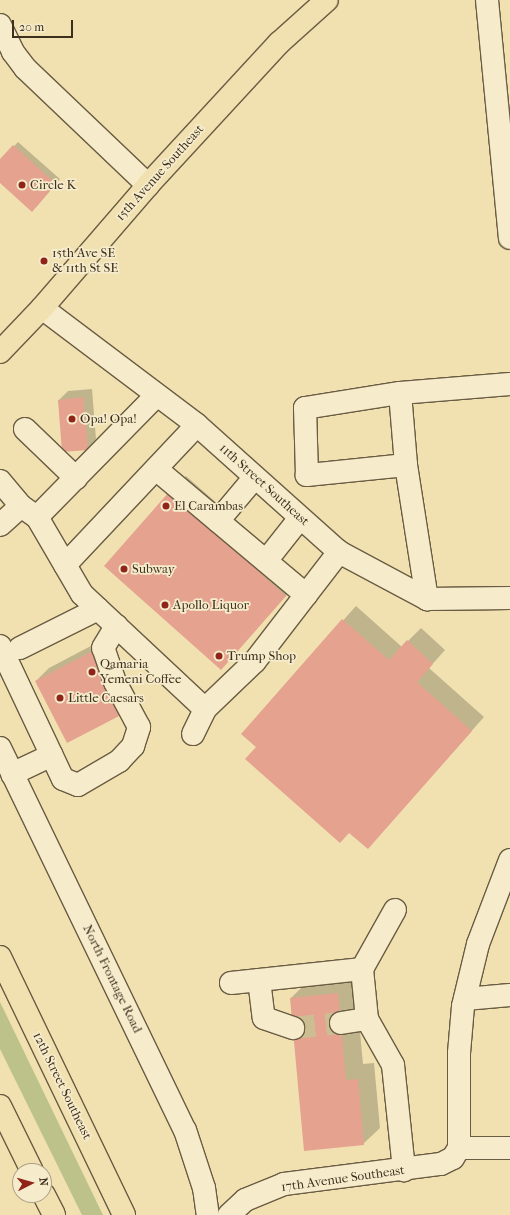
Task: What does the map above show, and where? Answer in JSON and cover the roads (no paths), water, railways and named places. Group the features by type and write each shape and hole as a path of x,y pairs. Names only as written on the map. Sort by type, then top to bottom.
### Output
{"main road":[{"name":"15th Avenue Southeast","path":"0,352 42,308 148,185 279,43 327,0"},
{"name":"12th Street Southeast","path":"0,957 124,1215"},
{"path":"0,1106 28,1163"},
{"path":"48,1203 54,1215"}],"street":[{"path":"487,0 510,238"},
{"path":"0,25 13,52 25,68 148,185"},
{"name":"11th Street Southeast","path":"42,308 197,425 339,552 427,600 510,598"},
{"path":"406,465 307,475 305,408 400,393 510,384"},
{"path":"400,393 406,465 427,600"},
{"path":"0,525 29,511 76,478 157,395"},
{"path":"65,566 197,425"},
{"path":"25,429 76,478"},
{"path":"156,469 306,595"},
{"path":"218,521 255,477"},
{"path":"0,482 29,511 82,594 206,709"},
{"path":"266,561 300,518"},
{"path":"193,734 206,709 255,660 339,552"},
{"path":"98,609 10,647 52,755 64,779 78,785 119,761 133,746 139,727 114,682 103,648 116,626"},
{"name":"North Frontage Road","path":"0,748 186,1130 204,1188 208,1215"},
{"path":"12,774 52,755"},
{"path":"510,860 478,944 465,999 459,1053 459,1148 510,1148"},
{"path":"395,910 362,969 367,1019 393,1065 404,1170"},
{"path":"231,983 362,969"},
{"path":"259,980 264,1018 293,1028"},
{"path":"465,999 510,995"},
{"path":"341,1023 367,1019"},
{"name":"17th Avenue Southeast","path":"228,1215 246,1200 284,1184 404,1170 441,1164 453,1158 459,1148"}],"tunnel":[{"path":"293,1028 341,1023"}],"place":[{"name":"Circle K","path":"22,185"},
{"name":"15th Ave SE & 11th St SE","path":"44,261"},
{"name":"Opa! Opa!","path":"72,419"},
{"name":"El Carambas","path":"166,506"},
{"name":"Subway","path":"124,569"},
{"name":"Apollo Liquor","path":"165,605"},
{"name":"Trump Shop","path":"219,656"},
{"name":"Qamaria Yemeni Coffee","path":"92,672"},
{"name":"Little Caesars","path":"60,698"}]}
